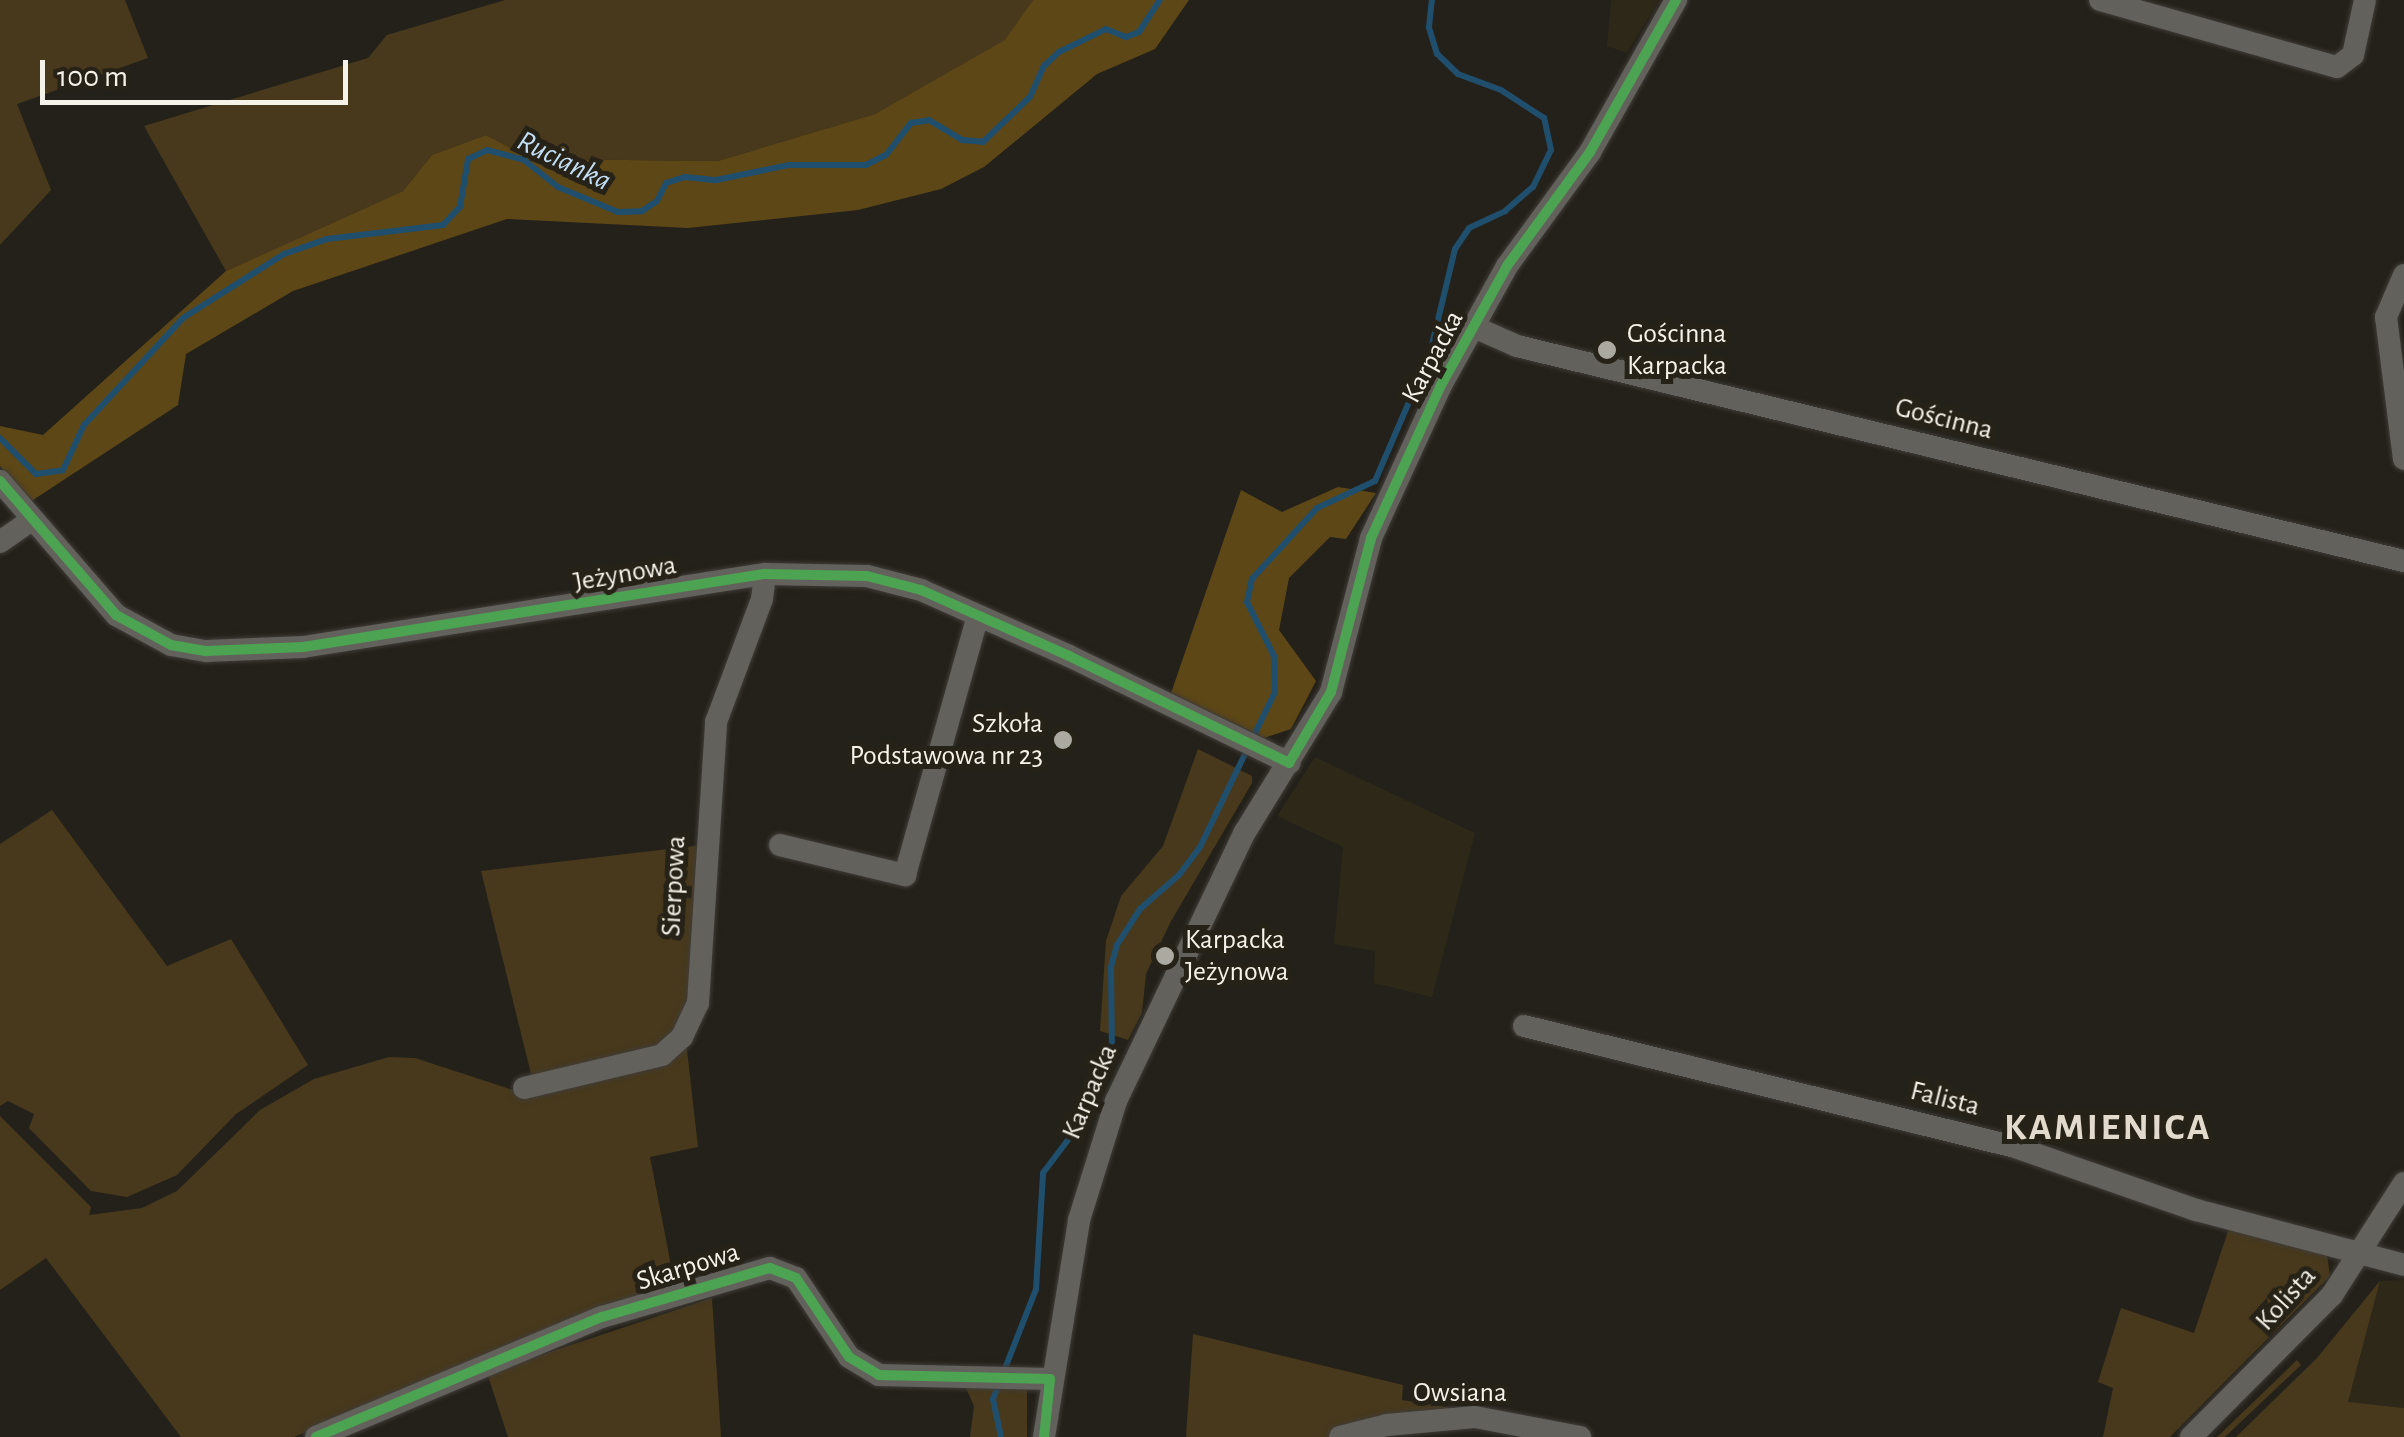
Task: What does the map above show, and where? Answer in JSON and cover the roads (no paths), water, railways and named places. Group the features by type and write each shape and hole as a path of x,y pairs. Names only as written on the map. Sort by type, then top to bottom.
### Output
{"street":[{"name":"Karpacka","path":"1044,1437 1078,1220 1105,1128 1245,832 1289,764 1335,680 1376,528 1474,327 1507,266 1590,152 1676,0"},
{"path":"2100,0 2336,67 2353,55 2364,0"},
{"path":"2404,274 2386,317 2404,458"},
{"name":"Gościnna","path":"1474,327 1517,346 2404,561"},
{"name":"Jeżynowa","path":"0,481 86,585 140,634 206,651 409,633 765,574 810,571 885,580 978,616 1233,734 1289,764"},
{"path":"0,542 31,520"},
{"name":"Sierpowa","path":"524,1088 662,1054 682,1036 698,1003 716,722 762,599 765,574"},
{"path":"780,845 905,875 978,616"},
{"name":"Falista","path":"1524,1026 2015,1147 2196,1210 2404,1265"},
{"name":"Kolista","path":"2191,1437 2306,1325 2364,1254 2404,1183"},
{"name":"Skarpowa","path":"316,1437 602,1317 770,1268 806,1288 836,1341 862,1367 901,1378 1050,1380"},
{"name":"Owsiana","path":"1340,1437 1387,1425 1474,1417 1580,1437"}],"waterway":[{"name":"Rucianka","path":"0,438 36,474 63,470 84,425 183,318 284,254 327,239 443,225 460,207 468,159 487,150 524,160 558,187 618,212 642,211 657,201 666,183 685,177 716,180 789,165 866,165 886,155 911,123 929,120 962,140 983,142 1030,97 1044,66 1059,52 1106,29 1126,37 1139,32 1160,0"},
{"path":"1001,1437 993,1399 1036,1289 1043,1173 1089,1112 1112,1058 1111,967 1117,945 1140,909 1179,875 1200,847 1275,692 1274,656 1247,602 1252,579 1317,508 1375,481 1430,353 1455,249 1469,228 1505,211 1533,187 1551,150 1544,118 1501,90 1458,74 1437,54 1429,27 1432,0"}],"place":[{"name":"Gościnna Karpacka","path":"1607,350"},
{"name":"Szkoła Podstawowa nr 23","path":"1063,740"},
{"name":"Karpacka Jeżynowa","path":"1165,956"}],"district":[{"name":"KAMIENICA","path":"2108,1129"}]}
